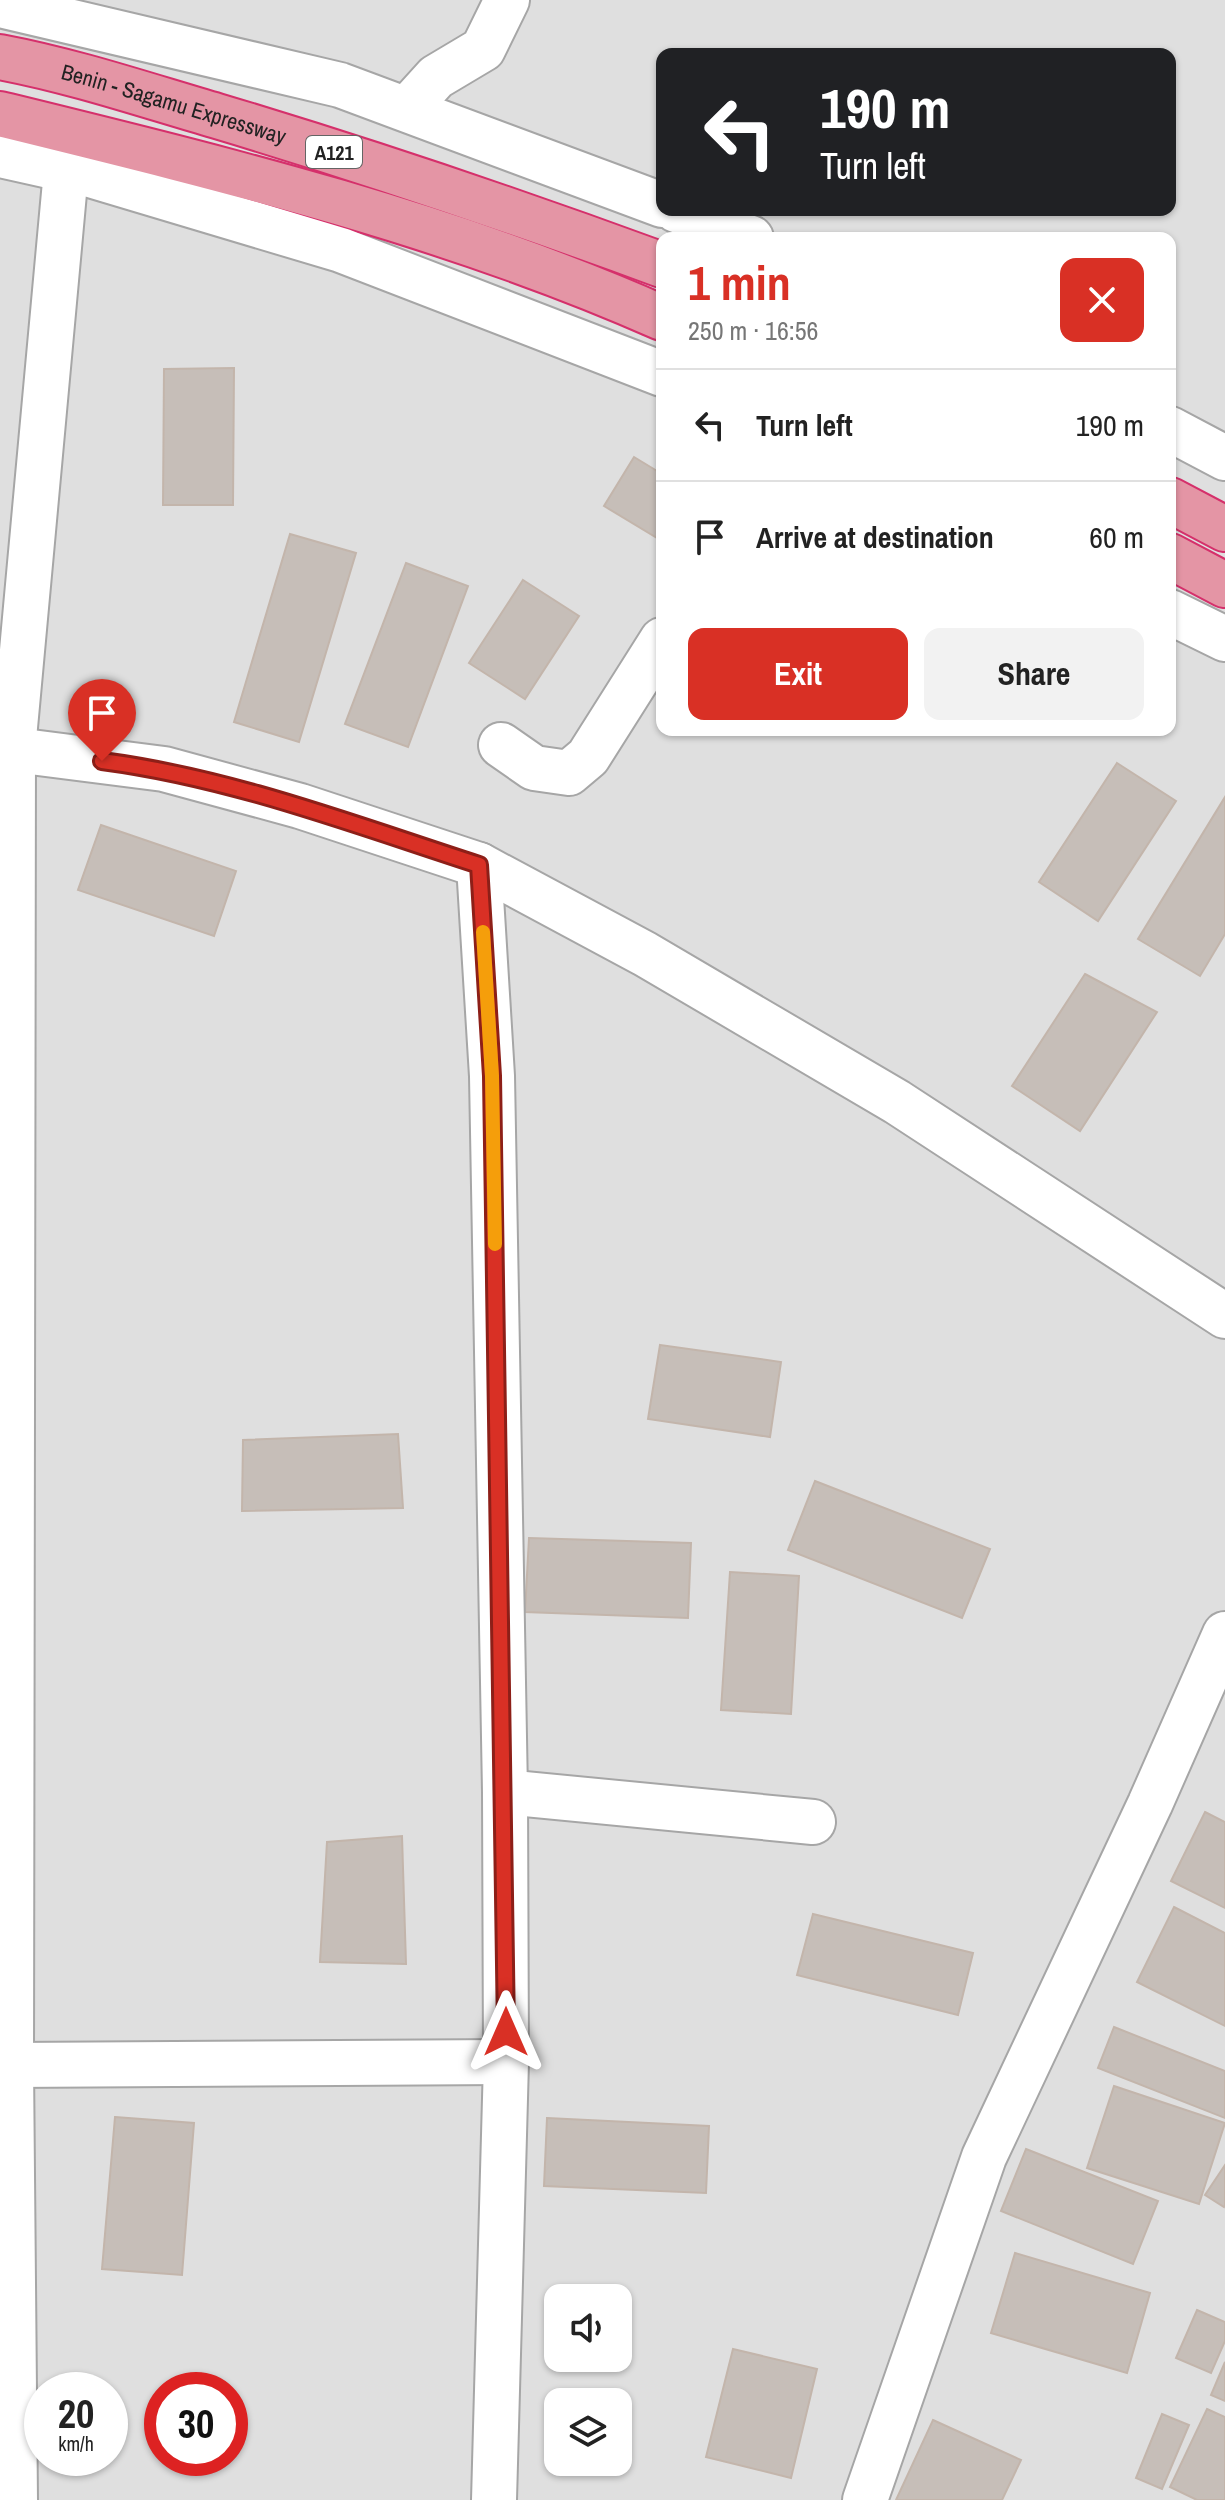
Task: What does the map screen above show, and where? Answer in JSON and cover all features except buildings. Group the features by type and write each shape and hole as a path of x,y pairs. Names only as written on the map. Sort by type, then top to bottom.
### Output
{"highway":[{"name":"Benin - Sagamu Expressway","path":"0,57 52,67 285,137 510,209 656,263"},
{"name":"A121","path":"0,114 223,169 441,234 656,316"},
{"path":"1176,503 1225,529"},
{"path":"1176,559 1225,585"}],"street":[{"path":"407,109 436,77 483,49 507,0"},
{"path":"0,5 340,85 656,203"},
{"path":"0,155 341,250 656,372"},
{"path":"15,2500 7,749 66,171"},
{"path":"692,216 735,232"},
{"path":"1176,432 1225,458"},
{"path":"1176,615 1225,639"},
{"path":"501,745 534,768 569,773 588,757 656,649"},
{"path":"7,749 164,769 300,806 479,865 645,954 897,1102 1225,1316"},
{"path":"479,865 492,1076 505,1792 506,2062 494,2500"},
{"path":"865,2500 984,2157 1150,1804 1225,1634"},
{"path":"505,1792 813,1822"},
{"path":"11,2065 506,2062"}],"shaded area":[{"path":"0,0 1225,0 1225,2500 0,2500"}],"slow traffic":[{"path":"483,932 492,1076 495,1244"}],"route":[{"path":"102,761 164,769 300,806 479,865 492,1076 505,1792 506,2032"}]}
